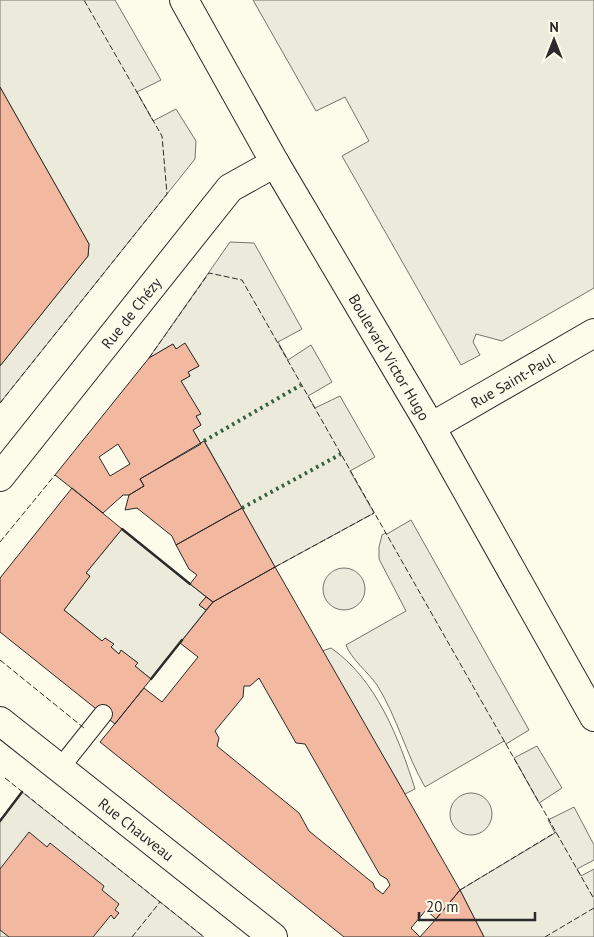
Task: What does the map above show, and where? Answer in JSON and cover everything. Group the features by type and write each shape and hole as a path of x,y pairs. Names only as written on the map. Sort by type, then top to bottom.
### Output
{"street":[{"name":"Boulevard Victor Hugo","path":"184,0 275,163 431,427 594,717"},
{"name":"Rue de Chézy","path":"0,477 230,188 275,163"},
{"name":"Rue Saint-Paul","path":"431,427 594,333"},
{"name":"Rue Chauveau","path":"0,720 273,937"}],"lane":[{"path":"60,768 103,714"}],"shaded area":[{"path":"0,0 115,0 161,80 137,92 153,121 176,109 196,141 195,159 0,403 0,366 88,256 89,244 0,87"},
{"path":"253,0 594,0 594,288 502,341 476,334 473,342 480,355 461,365 342,156 369,141 345,97 316,111"},
{"path":"230,242 254,243 302,329 278,342 288,360 311,345 332,382 308,396 315,408 340,396 375,457 350,471 374,513 275,567 205,442 201,444 193,430 201,425 196,416 200,414 181,381 190,376 188,372 199,366 191,354 176,349 173,344 149,358"},
{"path":"411,520 529,730 506,744 504,741 425,787 384,697 346,645 406,611 379,559 379,547 382,535"},
{"path":"122,529 206,597 199,605 206,610 151,679 135,666 137,662 121,651 119,654 111,647 113,644 105,638 102,641 64,610 90,576 86,573"},
{"path":"348,568 356,571 362,577 365,589 362,601 356,607 340,610 332,607 326,601 323,585 326,577 332,571"},
{"path":"331,648 361,676 384,711 415,789 405,794 322,651"},
{"path":"537,746 562,788 539,803 514,758"},
{"path":"22,792 204,937 0,937 0,821"},
{"path":"475,793 483,796 489,802 492,814 489,826 483,832 467,835 459,832 453,826 450,810 453,802 459,796"},
{"path":"574,807 594,845 594,860 577,869 581,876 594,869 594,937 484,937 460,890 555,833 548,820"}],"building":[{"path":"0,87 89,244 88,256 0,366"},
{"path":"185,343 199,366 188,372 190,376 181,381 201,414 196,416 201,425 193,430 201,444 140,479 144,486 129,495 123,495 103,513 55,475 149,358 173,344 176,349","holes":["118,444 130,464 110,476 99,457"]},
{"path":"204,441 242,508 176,545 172,536 137,508 125,510 129,495 144,486 140,479"},
{"path":"72,488 122,529 86,573 90,576 64,610 102,641 105,638 114,644 111,647 119,654 121,650 138,663 135,666 151,679 115,724 0,632 0,578"},
{"path":"242,508 275,567 213,602 190,584 197,575 189,569 176,545"},
{"path":"275,567 460,890 436,919 426,910 411,928 420,937 344,937 100,742 144,688 162,702 198,657 180,643 213,602","holes":["259,678 296,743 305,744 380,875 387,879 390,885 383,894 375,888 373,883 309,831 299,813 217,746 219,738 215,731 243,697 244,686 250,686"]},
{"path":"206,597 213,602 206,610 199,605"},
{"path":"29,832 47,847 50,843 104,886 102,890 119,904 115,910 119,913 114,919 111,915 93,937 9,937 0,930 0,869"},
{"path":"460,890 484,937 420,937 436,919"}],"hedge":[{"path":"204,441 301,385"},
{"path":"242,508 341,454"}],"fence":[{"path":"0,403 167,194 162,136 84,0"},
{"path":"149,358 209,273 242,280 594,899"},
{"path":"0,542 55,475"},
{"path":"275,567 374,513"},
{"path":"0,660 84,728"},
{"path":"5,778 204,937"},
{"path":"460,890 556,832"},
{"path":"132,937 160,902"},
{"path":"545,937 594,908"}],"wall":[{"path":"122,529 190,584"},
{"path":"151,679 182,640"},
{"path":"0,821 22,792"}]}
